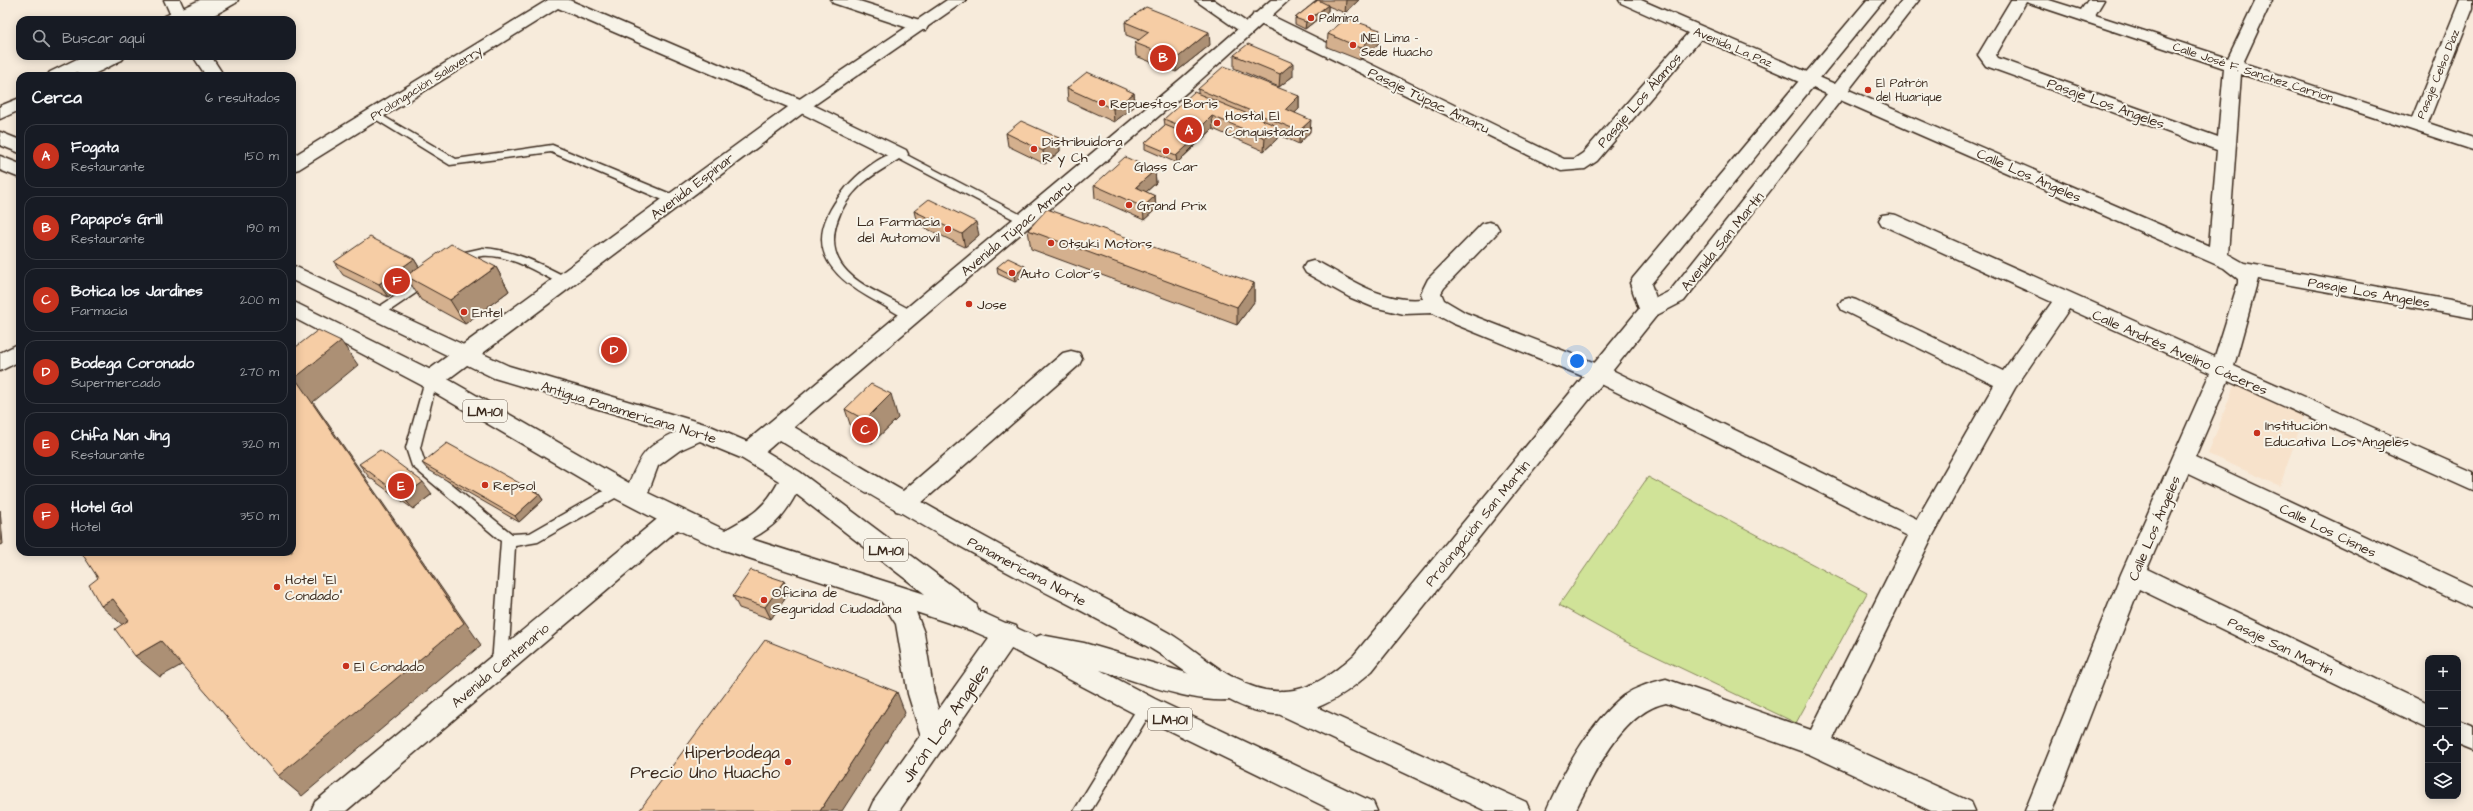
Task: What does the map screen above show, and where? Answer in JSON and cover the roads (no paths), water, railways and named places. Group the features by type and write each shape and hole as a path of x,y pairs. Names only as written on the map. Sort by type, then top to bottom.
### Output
{"street":[{"path":"172,0 179,16"},
{"path":"185,16 212,0"},
{"path":"188,16 230,0"},
{"path":"839,0 920,26"},
{"name":"Avenida Espinar","path":"431,380 801,106 958,0"},
{"name":"Pasaje Túpac Amaru","path":"1203,0 1561,165 1578,164"},
{"name":"Avenida Túpac Amaru","path":"749,452 1188,82 1253,23 1281,0"},
{"name":"Avenida La Paz","path":"1627,0 1698,32 1840,92"},
{"path":"1650,310 1640,283 1808,79 1876,0"},
{"name":"Avenida San Martín","path":"1650,310 1677,296 1840,92 1911,0"},
{"name":"Pasaje Los Angeles","path":"2019,0 1987,55 1992,62 2225,146"},
{"name":"Calle José F. Sanchez Carrion","path":"2033,0 2086,16 2473,144"},
{"path":"2086,16 2096,0"},
{"path":"2218,258 2225,146 2233,65 2264,0"},
{"name":"Pasaje Celso Diaz","path":"2417,126 2468,0"},
{"path":"558,1 801,106 899,154"},
{"name":"Prolongación Salaverry","path":"296,163 376,115 558,1"},
{"name":"Pasaje Los Álamos","path":"1578,164 1590,157 1698,32"},
{"path":"64,72 89,60"},
{"path":"83,72 108,60"},
{"path":"205,60 212,72"},
{"name":"Calle Los Ángeles","path":"1840,92 2218,258 2241,269 2248,276 2248,283 2222,370 2133,574 2039,811"},
{"path":"0,103 16,96"},
{"path":"0,113 16,105"},
{"path":"0,138 16,145"},
{"path":"0,162 16,170"},
{"name":"Calle Andrés Avelino Cáceres","path":"1888,220 2473,482"},
{"path":"1436,305 1431,293 1435,284 1489,229"},
{"path":"1312,268 1370,298 1388,304 1405,307 1436,305 1458,318 1600,374 1922,532"},
{"name":"Pasaje Los Angeles","path":"2241,269 2473,311"},
{"name":"Antigua Panamericana Norte","path":"296,274 502,372 700,431 749,452 792,478 980,622"},
{"path":"1817,745 1922,532 2007,382 2064,300"},
{"path":"1849,305 2007,382"},
{"name":"Antigua Panamericana Norte","path":"296,310 431,380 675,518 726,540 980,622 1014,638 1146,707 1363,811"},
{"name":"Prolongación San Martin","path":"1281,703 1310,699 1335,688 1363,663 1600,374 1650,310"},
{"path":"0,363 16,354"},
{"path":"904,504 1071,359"},
{"name":"Panamericana Norte","path":"778,428 904,504 1169,646 1234,689 1255,698 1281,703"},
{"path":"627,492 649,461 672,444 700,431"},
{"name":"Calle Los Cisnes","path":"2183,461 2473,599"},
{"path":"726,540 758,524 777,507 792,478"},
{"name":"Avenida Centenario","path":"326,811 675,518"},
{"name":"Pasaje San Martín","path":"2133,574 2425,716"},
{"path":"889,593 901,606 909,622 914,639 918,678 934,740"},
{"path":"1014,638 1084,654 1190,686 1234,689"},
{"name":"Jirón Los Angeles","path":"883,811 934,740 1014,638"},
{"path":"1560,811 1585,766 1623,711 1655,691 1666,691 1817,745 1961,811"},
{"path":"1281,703 1516,811"},
{"path":"2461,733 2473,739"}],"lane":[{"path":"376,115 454,163 552,148 674,200"},
{"path":"910,316 896,305 852,282 831,259 826,234 835,211 855,184 899,154 1025,220"},
{"path":"378,313 463,256 482,251 502,253 564,281"},
{"path":"431,380 413,448 416,460 419,466 508,539 518,541 533,538 627,492"},
{"path":"500,665 508,539"},
{"path":"1082,811 1146,707"}],"place":[{"name":"Palmira","path":"1311,18"},
{"name":"INEI Lima - Sede Huacho","path":"1353,45"},
{"name":"Papapo's Grill","path":"1163,58"},
{"name":"El Patrón del Huarique","path":"1868,90"},
{"name":"Repuestos Boris","path":"1102,103"},
{"name":"Hostal El Conquistador","path":"1217,123"},
{"name":"Fogata","path":"1189,130"},
{"name":"Distribuidora R y Ch","path":"1034,149"},
{"name":"Glass Car","path":"1166,151"},
{"name":"Grand Prix","path":"1129,205"},
{"name":"La Farmacia del Automovil","path":"948,229"},
{"name":"Otsuki Motors","path":"1051,243"},
{"name":"Auto Color's","path":"1012,273"},
{"name":"Hotel Gol","path":"397,281"},
{"name":"Jose","path":"969,304"},
{"name":"Entel","path":"464,312"},
{"name":"Bodega Coronado","path":"614,350"},
{"name":"Botica los Jardines","path":"865,430"},
{"name":"Institución Educativa Los Angeles","path":"2257,433"},
{"name":"Repsol","path":"485,485"},
{"name":"Chifa Nan Jing","path":"401,486"},
{"name":"Hotel \"El Condado\"","path":"277,587"},
{"name":"Oficina de Seguridad Ciudadana","path":"764,600"},
{"name":"El Condado","path":"346,666"},
{"name":"Hiperbodega Precio Uno Huacho","path":"788,762"}]}
